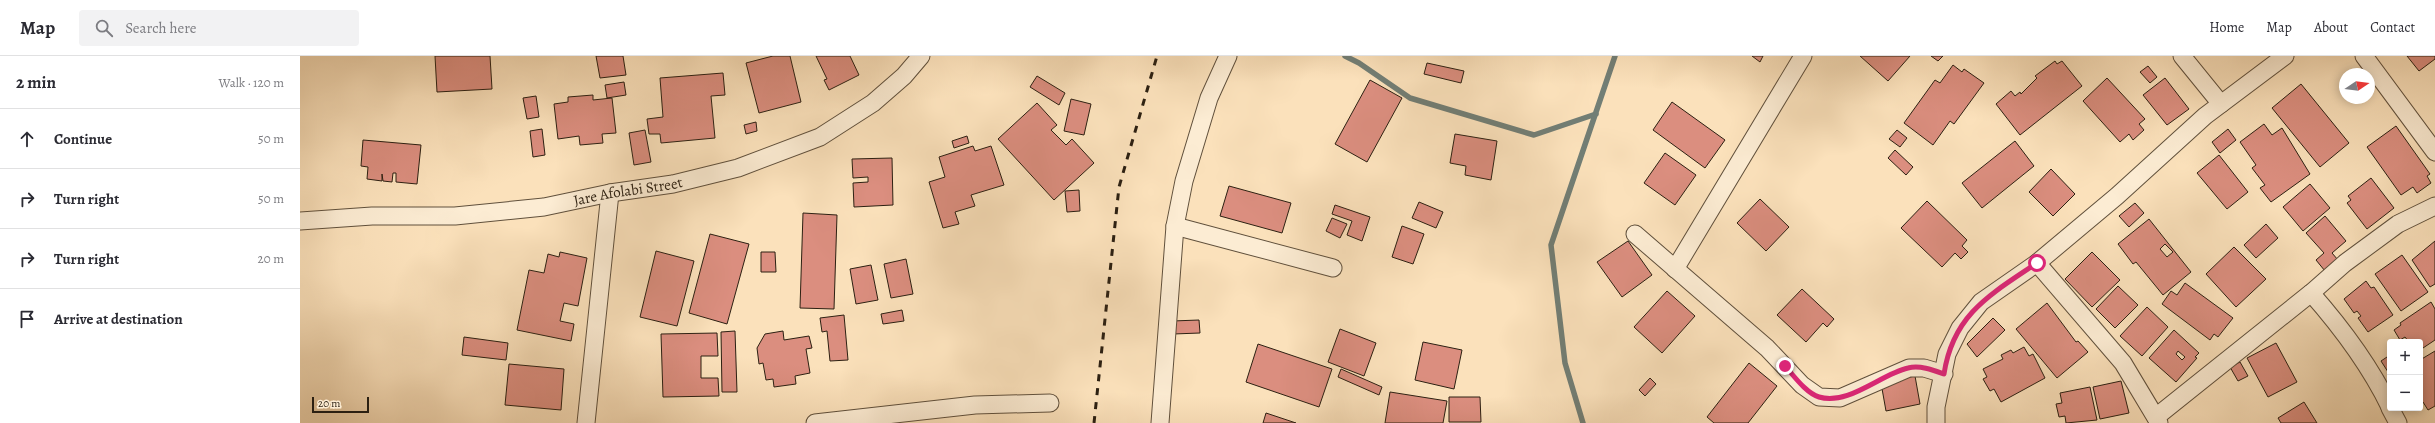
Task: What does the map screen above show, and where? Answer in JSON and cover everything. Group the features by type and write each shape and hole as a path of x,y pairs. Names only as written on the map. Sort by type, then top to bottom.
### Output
{"street":[{"name":"Jare Afolabi Street","path":"300,221 372,216 455,216 544,207 610,193 673,184 738,168 820,137 873,103 904,76 921,56"},
{"path":"1160,423 1175,226 1184,181 1209,98 1228,56"},
{"path":"1675,269 1804,56"},
{"path":"2182,56 2221,104"},
{"path":"1936,423 1936,407 1947,354 1960,328 1981,302 2037,263 2117,196 2221,104 2285,56"},
{"path":"2364,56 2435,152"},
{"path":"586,423 610,193"},
{"path":"2037,263 2123,363 2158,420 2312,293 2345,263 2398,224 2435,206"},
{"path":"1175,226 1333,268"},
{"path":"1635,234 1767,348 1802,384 1818,397 1840,398 1909,368 1924,368 1944,374"},
{"path":"2312,293 2333,318 2382,390 2387,401"},
{"path":"815,423 907,417 975,405 1050,403"},
{"path":"2392,411 2398,423"}],"building":[{"path":"435,56 490,56 492,89 437,92"},
{"path":"596,56 623,56 626,75 600,78"},
{"path":"773,56 790,56 801,102 759,113 746,63"},
{"path":"816,56 850,56 859,75 829,90 824,80 827,79"},
{"path":"1752,56 1763,56 1760,62"},
{"path":"1860,56 1910,56 1888,81"},
{"path":"1931,56 1943,56 1938,61"},
{"path":"2407,56 2435,56 2435,59 2419,71"},
{"path":"2055,61 2057,64 2062,61 2082,86 2020,135 1996,104 2011,91 2015,96 2020,92 2021,94 2037,78 2035,76"},
{"path":"1427,63 1464,71 1461,83 1424,74"},
{"path":"1953,65 1962,72 1964,69 1984,83 1954,124 1950,121 1933,145 1904,123 1935,80 1940,83"},
{"path":"2148,66 2157,77 2150,83 2140,72"},
{"path":"723,73 725,95 711,96 715,138 661,143 660,134 649,134 647,119 663,117 660,78"},
{"path":"1037,76 1065,93 1059,105 1030,87"},
{"path":"2107,78 2145,119 2139,124 2144,130 2133,140 2129,134 2120,142 2083,101"},
{"path":"2165,78 2189,109 2167,125 2143,95"},
{"path":"1370,80 1402,98 1367,162 1335,144"},
{"path":"624,82 626,95 607,98 605,85"},
{"path":"2301,84 2349,143 2320,167 2272,108"},
{"path":"593,95 593,100 612,98 616,133 602,134 603,143 580,145 579,136 558,139 554,104 568,102 568,97"},
{"path":"536,96 539,117 527,119 523,98"},
{"path":"1071,99 1091,104 1084,135 1064,131"},
{"path":"1672,102 1725,140 1705,168 1653,130"},
{"path":"1037,103 1057,125 1051,130 1066,145 1072,139 1094,163 1054,200 998,139"},
{"path":"756,122 757,131 746,134 744,125"},
{"path":"2264,124 2272,135 2282,128 2310,174 2271,202 2260,188 2265,185 2252,168 2256,165 2240,142"},
{"path":"2396,126 2430,174 2427,176 2431,183 2417,193 2413,187 2401,195 2367,147"},
{"path":"542,129 545,155 533,157 530,131"},
{"path":"2228,129 2236,140 2220,153 2212,142"},
{"path":"645,130 651,162 634,165 629,133"},
{"path":"1897,130 1907,138 1900,147 1889,139"},
{"path":"1455,134 1497,141 1491,180 1465,175 1466,166 1450,163"},
{"path":"967,136 969,143 954,148 952,141"},
{"path":"363,140 421,145 417,184 396,182 396,173 393,173 392,182 383,181 382,174 382,181 367,179 368,167 361,166"},
{"path":"2015,141 2034,166 1982,208 1962,183"},
{"path":"973,146 975,151 991,146 1004,185 971,195 975,206 955,212 959,224 943,228 929,182 945,177 939,157"},
{"path":"1895,150 1913,167 1906,175 1888,158"},
{"path":"1665,153 1696,175 1675,205 1644,183"},
{"path":"2219,155 2248,192 2227,209 2197,173"},
{"path":"892,158 893,205 854,207 853,183 868,182 868,177 853,178 852,159"},
{"path":"2051,169 2075,194 2053,216 2029,192"},
{"path":"2371,178 2394,208 2367,229 2347,203 2351,200 2348,196"},
{"path":"2310,184 2330,208 2303,231 2283,207"},
{"path":"1229,186 1291,203 1282,233 1220,216"},
{"path":"1079,190 1080,211 1067,212 1065,191"},
{"path":"1760,199 1789,227 1766,251 1737,223"},
{"path":"1927,201 1967,240 1962,246 1968,252 1961,259 1955,253 1942,267 1901,228"},
{"path":"1419,202 1443,212 1436,228 1412,218"},
{"path":"2135,203 2144,213 2129,227 2119,216"},
{"path":"1335,205 1370,217 1362,241 1347,235 1352,221 1332,214"},
{"path":"803,213 837,215 834,309 800,308"},
{"path":"2325,216 2346,241 2332,253 2338,260 2325,271 2316,260 2324,253 2306,233"},
{"path":"1332,218 1347,224 1340,238 1326,231"},
{"path":"2149,219 2191,272 2163,295 2136,262 2133,264 2118,244","holes":["2165,244 2173,252 2167,257 2160,249"]},
{"path":"2266,224 2278,238 2256,258 2244,245"},
{"path":"1402,226 1424,234 1413,264 1392,257"},
{"path":"710,234 749,244 727,324 689,313"},
{"path":"1628,241 1652,275 1622,297 1597,262"},
{"path":"2435,241 2435,284 2430,287 2412,260"},
{"path":"2234,247 2266,279 2236,307 2206,274"},
{"path":"656,251 694,261 677,326 640,317"},
{"path":"560,252 587,258 578,306 564,303 560,321 574,324 571,341 517,330 529,270 544,273 548,254 559,257"},
{"path":"761,252 775,252 776,272 761,272"},
{"path":"2092,252 2120,280 2092,307 2065,279"},
{"path":"2402,255 2428,292 2401,311 2375,274"},
{"path":"906,259 913,294 891,298 884,264"},
{"path":"871,265 878,300 856,304 850,269"},
{"path":"2366,281 2371,288 2374,287 2393,315 2368,332 2358,318 2361,316 2357,311 2354,313 2344,299"},
{"path":"2185,283 2233,318 2218,337 2214,334 2210,340 2162,304 2171,291 2177,295"},
{"path":"2118,286 2138,305 2115,328 2096,309"},
{"path":"1802,289 1834,319 1827,327 1823,323 1806,342 1777,315"},
{"path":"1667,291 1695,316 1662,353 1634,327"},
{"path":"2431,302 2435,309 2435,340 2423,348 2423,339 2407,339 2405,337 2399,339 2394,330 2401,325 2400,323"},
{"path":"2047,303 2076,342 2078,341 2088,352 2057,378 2016,329"},
{"path":"2147,307 2168,327 2142,356 2120,336"},
{"path":"902,310 904,321 883,324 881,314"},
{"path":"844,315 848,360 830,361 827,331 822,332 820,318"},
{"path":"1993,318 2005,330 1977,357 1967,344"},
{"path":"1199,320 1200,333 1173,334 1172,321"},
{"path":"1340,329 1376,343 1364,376 1328,362"},
{"path":"2174,330 2199,353 2195,357 2197,358 2176,382 2149,358","holes":["2178,351 2185,357 2182,360 2176,354"]},
{"path":"735,331 737,392 722,392 721,332"},
{"path":"783,331 784,340 809,336 812,348 806,349 810,373 795,376 796,384 774,387 773,379 766,380 763,363 759,364 757,348 765,334"},
{"path":"717,333 718,356 701,356 701,378 718,378 719,396 663,397 661,334"},
{"path":"464,337 508,343 506,360 462,355"},
{"path":"1423,342 1462,350 1454,389 1415,380"},
{"path":"2276,343 2297,382 2268,397 2247,358"},
{"path":"1258,344 1332,369 1319,407 1246,382"},
{"path":"2024,347 2029,356 2033,354 2045,378 2001,402 1994,389 1990,391 1983,379 1987,377 1983,369 2003,359 2001,355 2011,350 2013,353"},
{"path":"2435,351 2435,406 2428,410 2423,402 2423,358"},
{"path":"2387,357 2387,370 2381,361"},
{"path":"2240,362 2248,376 2238,381 2230,367"},
{"path":"1749,363 1777,386 1748,423 1714,423 1707,417"},
{"path":"509,364 564,369 561,410 505,405"},
{"path":"1341,369 1382,387 1379,395 1338,377"},
{"path":"1915,376 1920,404 1886,411 1881,383"},
{"path":"1650,378 1656,384 1645,396 1639,390"},
{"path":"2121,381 2129,413 2100,419 2093,387"},
{"path":"2090,387 2097,420 2066,423 2065,416 2059,417 2056,404 2062,403 2060,393"},
{"path":"1390,392 1447,401 1443,423 1385,423"},
{"path":"1449,397 1480,397 1481,422 1449,422"},
{"path":"2304,402 2317,423 2281,423 2278,418"},
{"path":"1266,413 1296,423 1263,423"}],"waterway":[{"path":"1345,56 1359,63 1410,98 1534,135 1596,114"},
{"path":"1583,423 1565,363 1551,245 1615,56"}],"railway":[{"path":"1094,423 1119,187 1157,56"}],"route":[{"path":"1785,366 1802,384 1818,397 1840,398 1865,388 1889,375 1909,368 1924,368 1944,374 1947,354 1960,328 1981,302 2037,263"}]}
